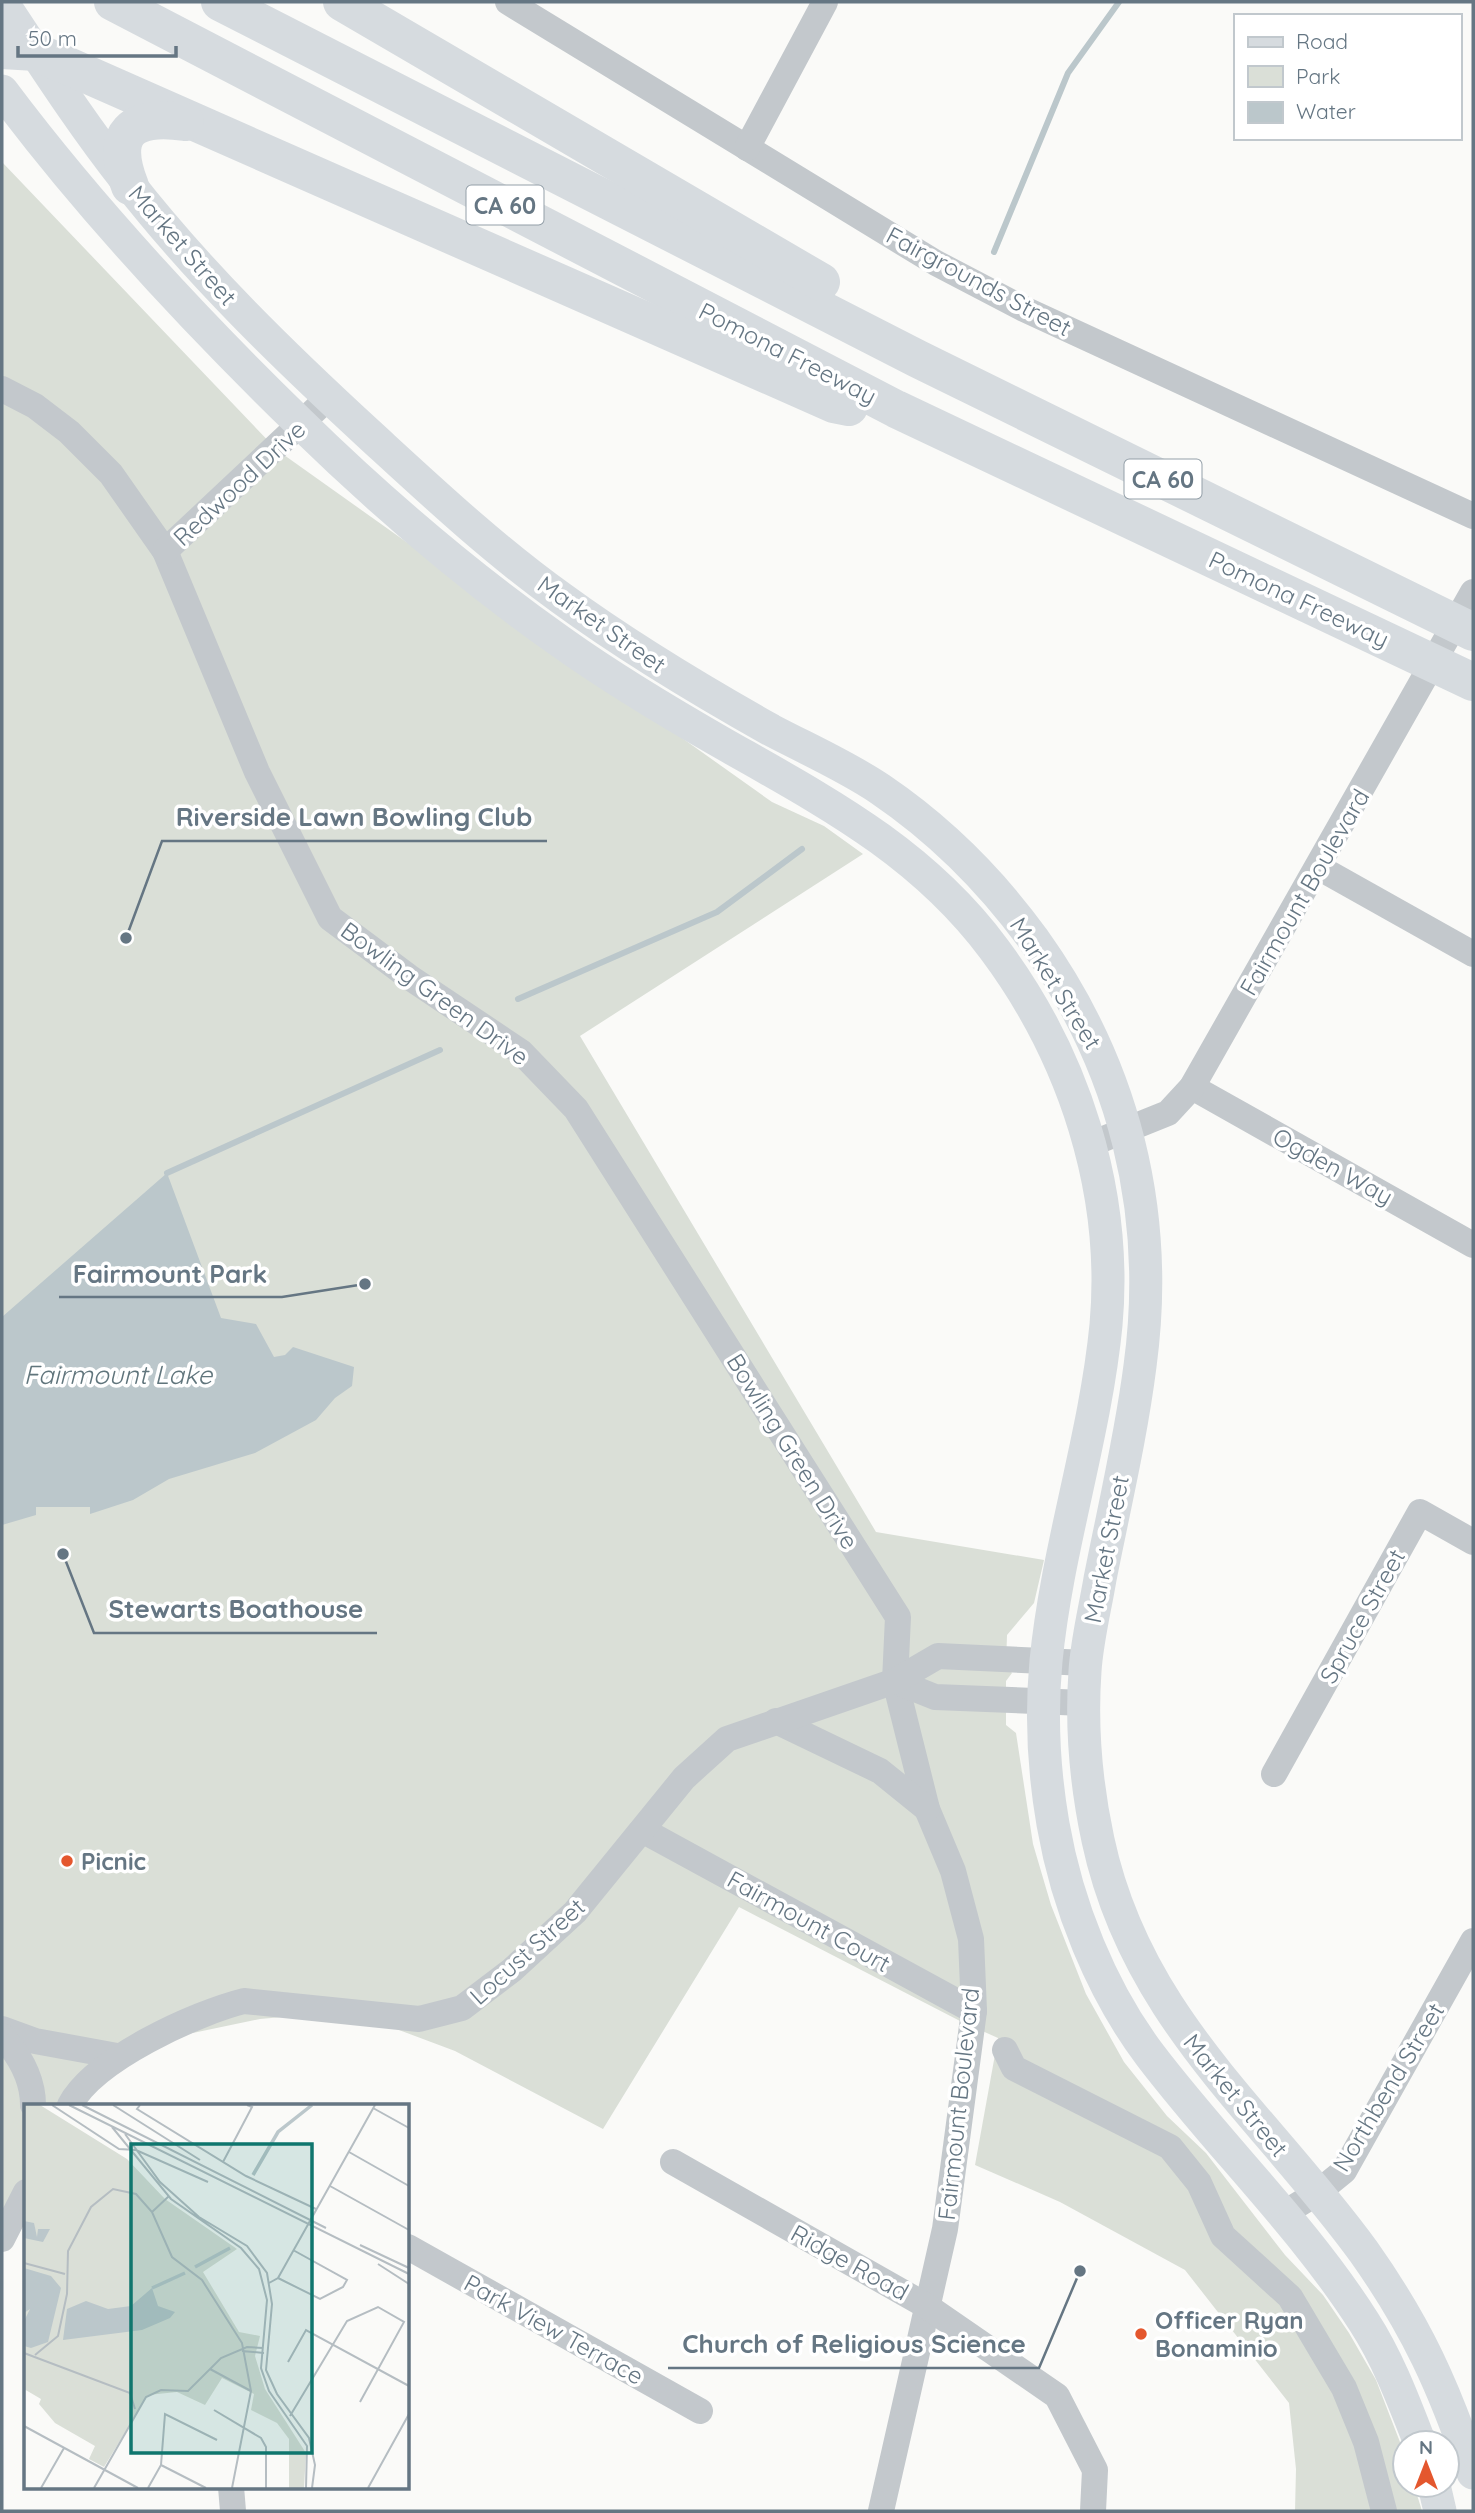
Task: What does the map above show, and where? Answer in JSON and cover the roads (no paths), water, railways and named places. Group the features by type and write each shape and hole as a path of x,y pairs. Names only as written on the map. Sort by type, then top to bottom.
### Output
{"highway":[{"name":"Pomona Freeway","path":"113,2 896,409 1473,682"},
{"name":"Pomona Freeway","path":"220,2 918,359 1473,632"},
{"path":"342,2 873,313 918,359"},
{"path":"19,51 197,124 834,404 864,409 896,409"},
{"path":"130,186 120,151 133,128 141,123 161,120 197,124"}],"main road":[{"name":"Market Street","path":"2,2 19,51 130,186 235,307 456,514 554,594 652,662 877,787 938,834 994,891 1036,943 1101,1053 1135,1165 1144,1237 1144,1325 1136,1393 1086,1663 1084,1703 1085,1762 1099,1842 1113,1896 1144,1967 1188,2039 1317,2193 1367,2258 1424,2348 1448,2398 1473,2473"},
{"name":"Market Street","path":"2,91 110,228 198,323 302,425 427,540 538,626 652,702 877,834 945,892 997,952 1038,1016 1063,1068 1090,1144 1105,1231 1105,1326 1097,1390 1046,1661 1045,1701 1053,1825 1069,1892 1107,1983 1146,2050 1283,2214 1366,2325 1387,2364 1414,2429"}],"street":[{"name":"Fairgrounds Street","path":"508,2 936,263 1024,309 1473,516"},
{"path":"747,148 825,2"},
{"name":"Redwood Drive","path":"2,389 35,405 94,457 111,474 165,551 329,397"},
{"name":"Bowling Green Drive","path":"165,551 257,772 330,918 409,977 498,1035 538,1068 576,1109 898,1617"},
{"name":"Fairmount Boulevard","path":"1090,1144 1168,1114 1192,1087 1473,592"},
{"path":"1318,867 1473,954"},
{"name":"Ogden Way","path":"1192,1087 1473,1245"},
{"name":"Spruce Street","path":"1274,1774 1420,1512 1473,1542"},
{"name":"Fairmount Boulevard","path":"881,2511 944,2229 974,2011 971,1939 953,1871 927,1809 895,1681 898,1617"},
{"name":"Locust Street","path":"71,2104 117,2056 216,2008 244,2001 419,2019 462,2008 512,1970 575,1912 644,1831 684,1778 727,1739 895,1681 938,1656 1086,1663"},
{"path":"895,1681 935,1697 1084,1703"},
{"path":"776,1721 880,1771 927,1809"},
{"name":"Fairmount Court","path":"644,1831 974,2011"},
{"name":"Northbend Street","path":"1283,2214 1317,2193 1345,2171 1473,1941"},
{"path":"2,2029 36,2041 117,2056"},
{"path":"2,2036 17,2052 33,2089 33,2104"},
{"path":"1005,2050 1014,2068 1170,2147"},
{"path":"1107,2098 1138,2112 1199,2183 1223,2236 1290,2297 1338,2376 1367,2442 1384,2511"},
{"name":"Ridge Road","path":"673,2162 925,2305 1057,2396 1095,2469 1093,2511"},
{"path":"2,2239 24,2196"},
{"name":"Park View Terrace","path":"410,2248 700,2412"},
{"path":"230,2488 233,2511"}],"water":[{"name":"Fairmount Lake","path":"167,1173 221,1318 256,1324 274,1357 285,1355 293,1347 354,1367 352,1386 335,1398 316,1420 255,1453 169,1479 133,1500 90,1514 90,1507 36,1507 36,1515 2,1525 2,1317"}],"waterway":[{"path":"994,252 1068,73 1119,2"},
{"path":"518,999 717,912 802,849"},
{"path":"167,1173 440,1050"}],"place":[{"name":"Riverside Lawn Bowling Club","path":"126,938"},
{"name":"Fairmount Park","path":"365,1284"},
{"name":"Stewarts Boathouse","path":"63,1554"},
{"name":"Picnic","path":"67,1861"},
{"name":"Church of Religious Science","path":"1080,2271"},
{"name":"Officer Ryan Bonaminio","path":"1141,2334"}]}
